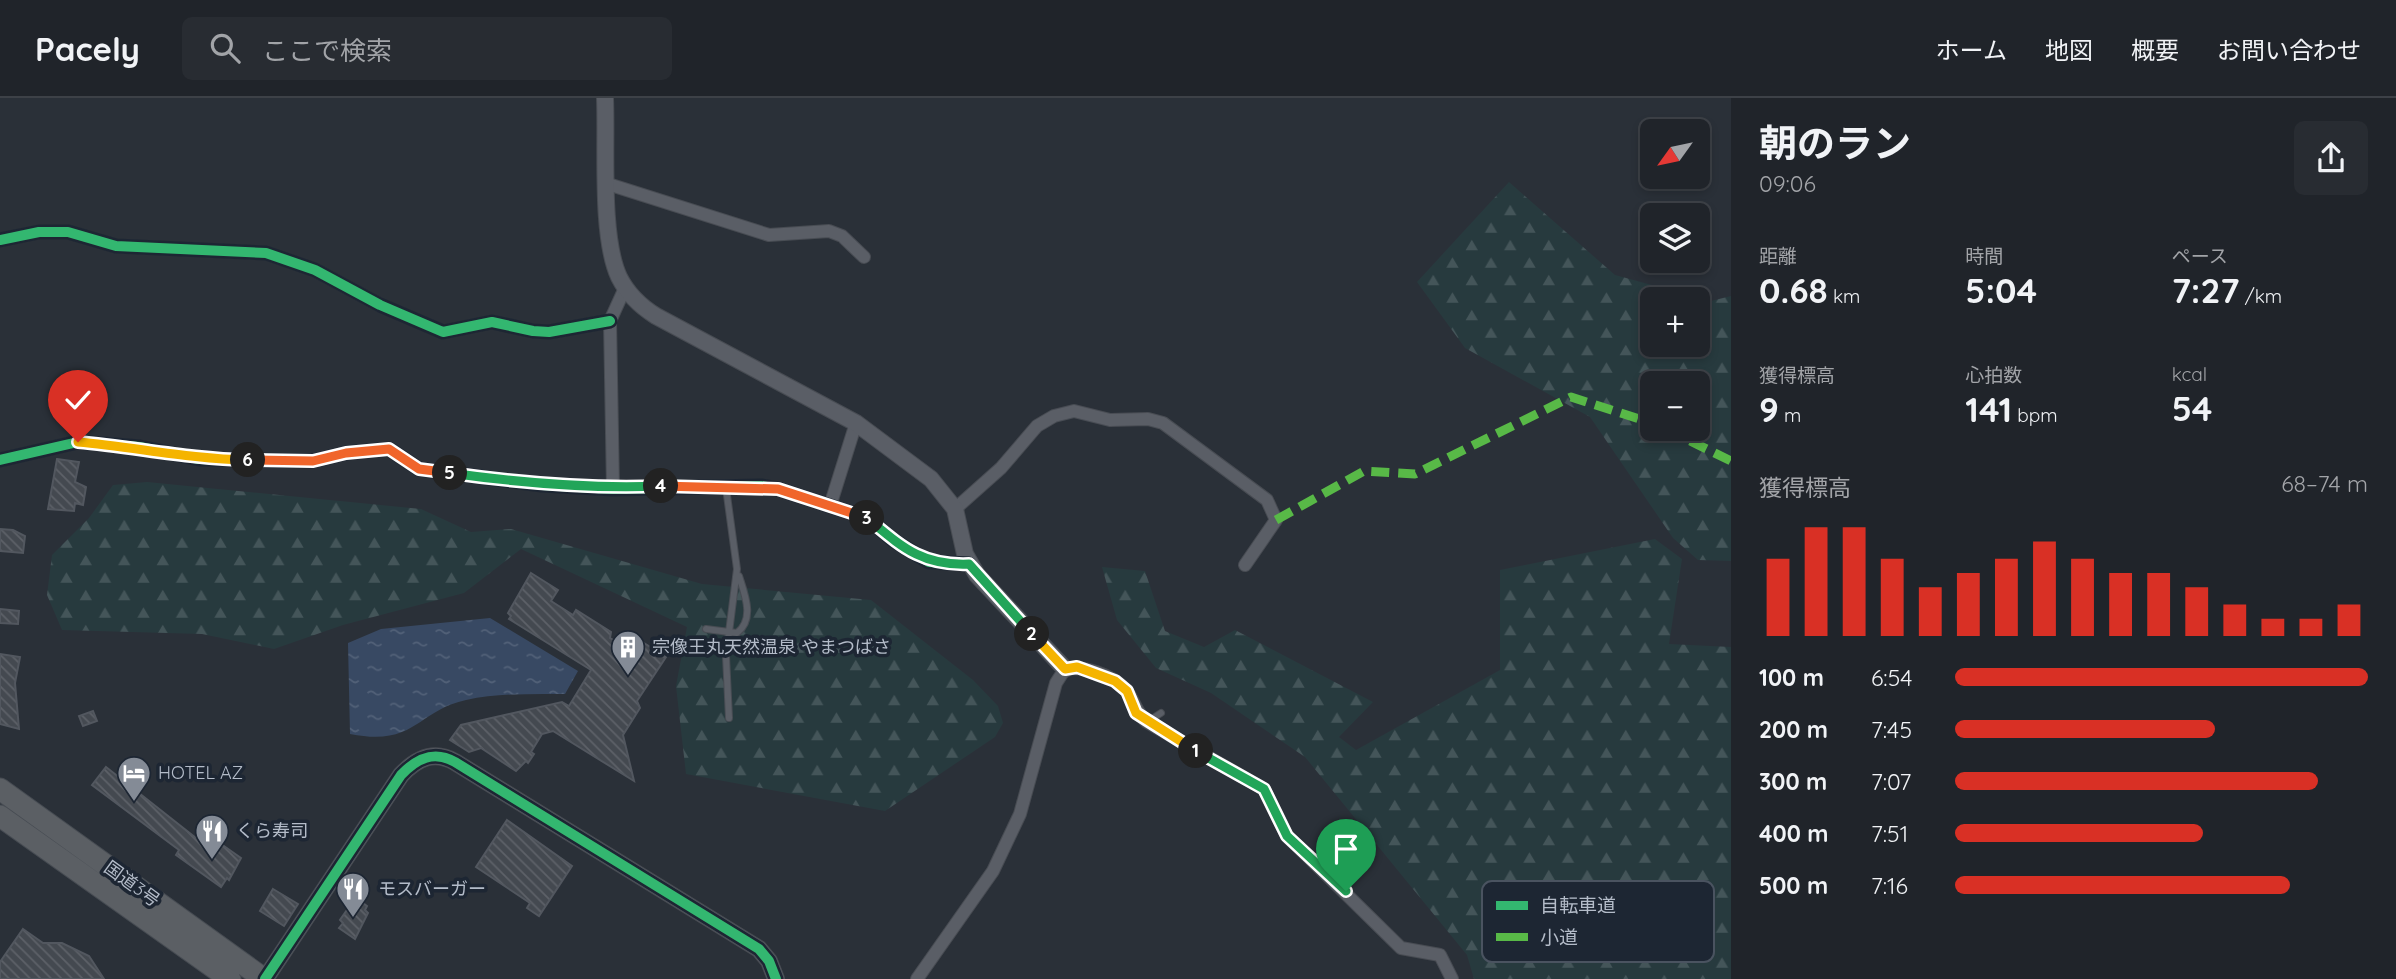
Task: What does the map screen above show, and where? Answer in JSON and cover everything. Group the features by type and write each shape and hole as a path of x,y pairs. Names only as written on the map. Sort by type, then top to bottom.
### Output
{"highway":[{"name":"国道3号","path":"0,789 265,979"},
{"name":"国道3号","path":"0,816 230,979"}],"street":[{"path":"605,98 609,224 615,265 625,288 634,300 656,316 856,423 931,479 955,509 969,564 1065,669"},
{"path":"608,184 769,235 829,231 842,236 864,257"},
{"path":"0,240 40,232 68,232 116,246 266,253 315,270 380,305 443,332 492,322 550,332 610,321"},
{"path":"613,489 610,321 625,288"},
{"path":"955,509 1001,468 1037,426 1054,416 1074,411 1110,420 1148,419 1163,423 1267,500 1276,520 1245,565"},
{"path":"830,506 856,423"},
{"path":"0,460 78,442 140,447 199,459 313,461 346,453 389,449 419,469 542,485 613,489 674,486 778,489 867,518 893,540 929,562 969,564"},
{"path":"917,979 993,871 1020,814 1056,683 1065,669 1077,667 1115,681 1127,691 1136,713 1147,722 1264,789 1287,836 1401,947 1440,955 1452,979"},
{"path":"265,979 401,775 412,763 437,755 455,762 759,950 769,961 776,979"}],"lane":[{"path":"706,629 737,633 747,622 726,488"},
{"path":"729,718 726,656 737,569"},
{"path":"1147,722 1161,713"}],"green space":[{"path":"1509,182 1615,275 1659,287 1640,287 1640,357 1710,357 1710,301 1731,296 1731,561 1698,560 1673,538 1590,417 1465,348 1417,282"},
{"path":"147,482 421,509 471,532 511,529 702,584 871,600 973,680 998,706 1003,723 995,737 885,811 686,774 676,686 687,627 521,549 464,593 343,625 274,649 202,634 62,630 47,595 52,555 89,518 113,485"},
{"path":"1655,539 1682,559 1669,644 1731,647 1731,979 1474,979 1467,955 1305,757 1211,693 1156,668 1117,620 1102,567 1145,571 1165,631 1204,647 1235,630 1373,702 1339,737 1356,750 1500,670 1500,570"}],"water":[{"path":"490,618 578,671 565,694 515,694 466,700 449,705 403,732 372,737 350,734 348,643 381,629"}],"building":[{"path":"57,459 79,462 75,482 86,487 83,505 75,503 74,511 48,509"},
{"path":"0,529 13,530 25,536 23,553 0,551"},
{"name":"宗像王丸天然温泉 やまつばさ","path":"531,573 558,590 551,601 573,615 576,610 611,632 610,638 632,651 639,640 666,657 637,701 640,708 623,735 634,781 553,731 542,734 528,763 526,761 516,771 481,748 469,752 450,740 461,725 562,702 569,706 591,670 509,619 511,616 508,613"},
{"path":"0,609 19,611 18,624 0,623"},
{"path":"0,654 20,657 15,683 19,729 0,724"},
{"path":"93,711 97,721 83,726 79,716"},
{"path":"106,767 196,838 201,830 241,858 229,880 227,878 221,887 176,855 179,850 92,785"},
{"path":"507,820 572,866 539,916 527,908 530,903 476,867"},
{"path":"273,889 298,904 284,926 260,911"},
{"name":"モスバーガー","path":"359,900 367,906 365,910 368,913 355,939 339,928 343,923 340,920 349,907 353,909"},
{"path":"23,929 43,943 62,943 89,956 104,979 0,979 0,962"}],"marked path":[{"path":"1276,520 1364,471 1415,474 1571,397 1640,419"},
{"path":"1690,441 1731,461"}],"cycle path":[{"path":"0,240 39,232 68,232 116,246 266,253 315,270 380,305 443,332 492,322 549,332 610,321"},
{"path":"0,460 78,442 140,447 199,459 313,461 346,453 389,449 419,469 542,485 613,489 761,486 867,518 893,540 929,562 969,564"},
{"path":"265,979 401,775 413,764 433,756 455,762 759,949 769,961 776,979"}],"place":[{"name":"宗像王丸天然温泉 やまつばさ","path":"628,677"},
{"name":"HOTEL AZ","path":"134,803"},
{"name":"くら寿司","path":"212,861"},
{"name":"モスバーガー","path":"353,919"}],"route":[{"path":"78,442 140,447 199,459 313,461 346,453 369,453 389,449 419,469 510,482 613,489 674,486 741,489 761,486 845,510 867,518 893,540 929,562 969,564 1065,669 1077,667 1094,671 1115,681 1127,691 1136,713 1147,722 1264,789 1287,836 1303,848 1346,891"}]}
